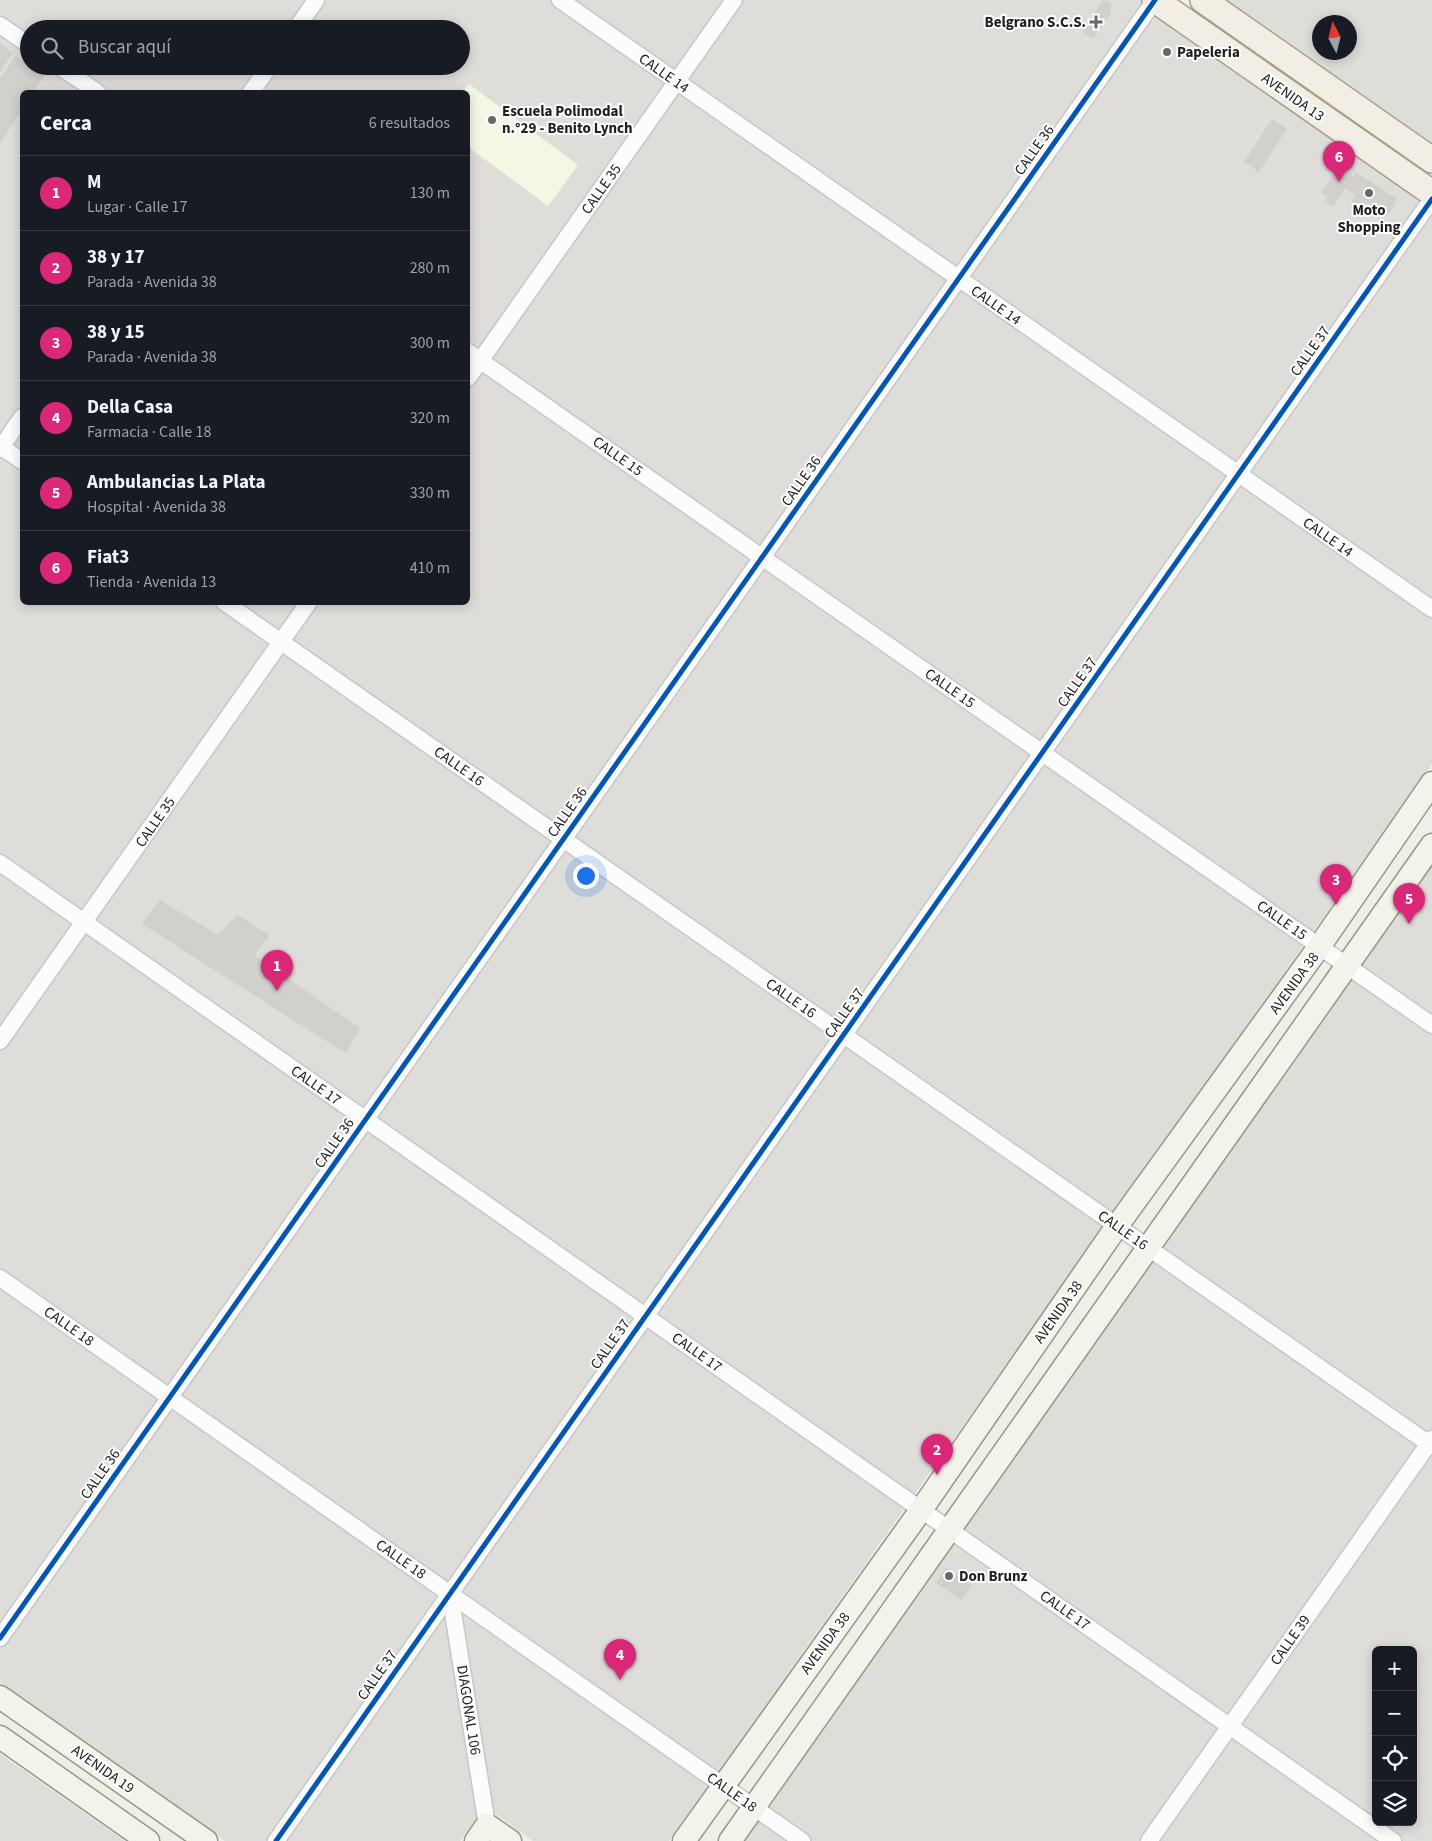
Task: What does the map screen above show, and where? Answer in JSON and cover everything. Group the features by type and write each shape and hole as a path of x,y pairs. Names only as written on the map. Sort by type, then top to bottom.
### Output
{"main road":[{"name":"AVENIDA 13","path":"1155,0 1432,193"},
{"name":"AVENIDA 13","path":"1203,0 1432,160"},
{"name":"AVENIDA 38","path":"684,1841 921,1510 1118,1226 1320,947 1432,784"},
{"path":"730,1841 1432,845"},
{"name":"AVENIDA 19","path":"0,1698 206,1841"},
{"path":"0,1737 148,1841"},
{"path":"482,1833 510,1841"}],"street":[{"path":"302,20 316,0"},
{"name":"CALLE 14","path":"560,0 1432,609"},
{"name":"CALLE 35","path":"470,371 474,356 676,82 734,0"},
{"name":"CALLE 36","path":"0,1638 1155,0"},
{"path":"0,25 20,39"},
{"path":"72,75 94,90"},
{"path":"252,90 263,75"},
{"name":"CALLE 37","path":"276,1841 1432,199"},
{"name":"CALLE 15","path":"474,356 1432,1025"},
{"path":"20,420 1,447 20,460"},
{"name":"CALLE 16","path":"228,605 1148,1248 1431,1443"},
{"name":"CALLE 35","path":"0,1041 307,605"},
{"name":"CALLE 17","path":"0,863 1394,1841"},
{"name":"CALLE 18","path":"0,1278 802,1841"},
{"name":"CALLE 39","path":"1149,1841 1431,1443"},
{"name":"DIAGONAL 106","path":"450,1594 482,1833"}],"shaded area":[{"path":"0,0 1143,0 1432,202 1432,764 669,1841 533,1841 492,1811 480,1813 460,1841 225,1841 0,1683"},
{"path":"1227,0 1432,0 1432,143 1313,60 1357,60 1357,15 1312,15 1312,59"},
{"name":"Escuela Polimodal n.°29 - Benito Lynch","path":"469,84 578,165 548,206 470,148 470,90 464,90"},
{"path":"1432,864 1432,1841 745,1841"},
{"path":"0,1754 125,1841 0,1841"}],"building":[{"name":"Belgrano S.C.S.","path":"1103,0 1111,2 1111,13 1093,39 1082,31"},
{"path":"0,43 13,53 0,72"},
{"path":"15,56 20,60 20,75 45,75 34,90 20,90 20,112 0,144 0,79"},
{"path":"1272,119 1287,129 1259,172 1244,162"},
{"name":"Moto Shopping","path":"1339,166 1354,176 1356,172 1396,198 1395,205 1387,216 1366,203 1363,208 1352,201 1355,196 1345,189 1333,207 1325,201 1328,197 1321,193"},
{"path":"160,900 218,935 237,915 270,935 254,955 360,1028 347,1052 337,1048 142,924"},
{"path":"946,1568 972,1586 961,1600 936,1583"}],"cycle path":[{"path":"0,1638 1155,0"},
{"path":"276,1841 1432,199"}],"place":[{"name":"Belgrano S.C.S.","path":"1096,22"},
{"name":"Papeleria","path":"1167,52"},
{"name":"Escuela Polimodal n.°29 - Benito Lynch","path":"492,120"},
{"name":"Fiat3","path":"1339,182"},
{"name":"Moto Shopping","path":"1369,193"},
{"name":"38 y 15","path":"1336,905"},
{"name":"Ambulancias La Plata","path":"1409,924"},
{"name":"M","path":"277,991"},
{"name":"38 y 17","path":"937,1475"},
{"name":"Don Brunz","path":"949,1576"},
{"name":"Della Casa","path":"620,1680"}]}
